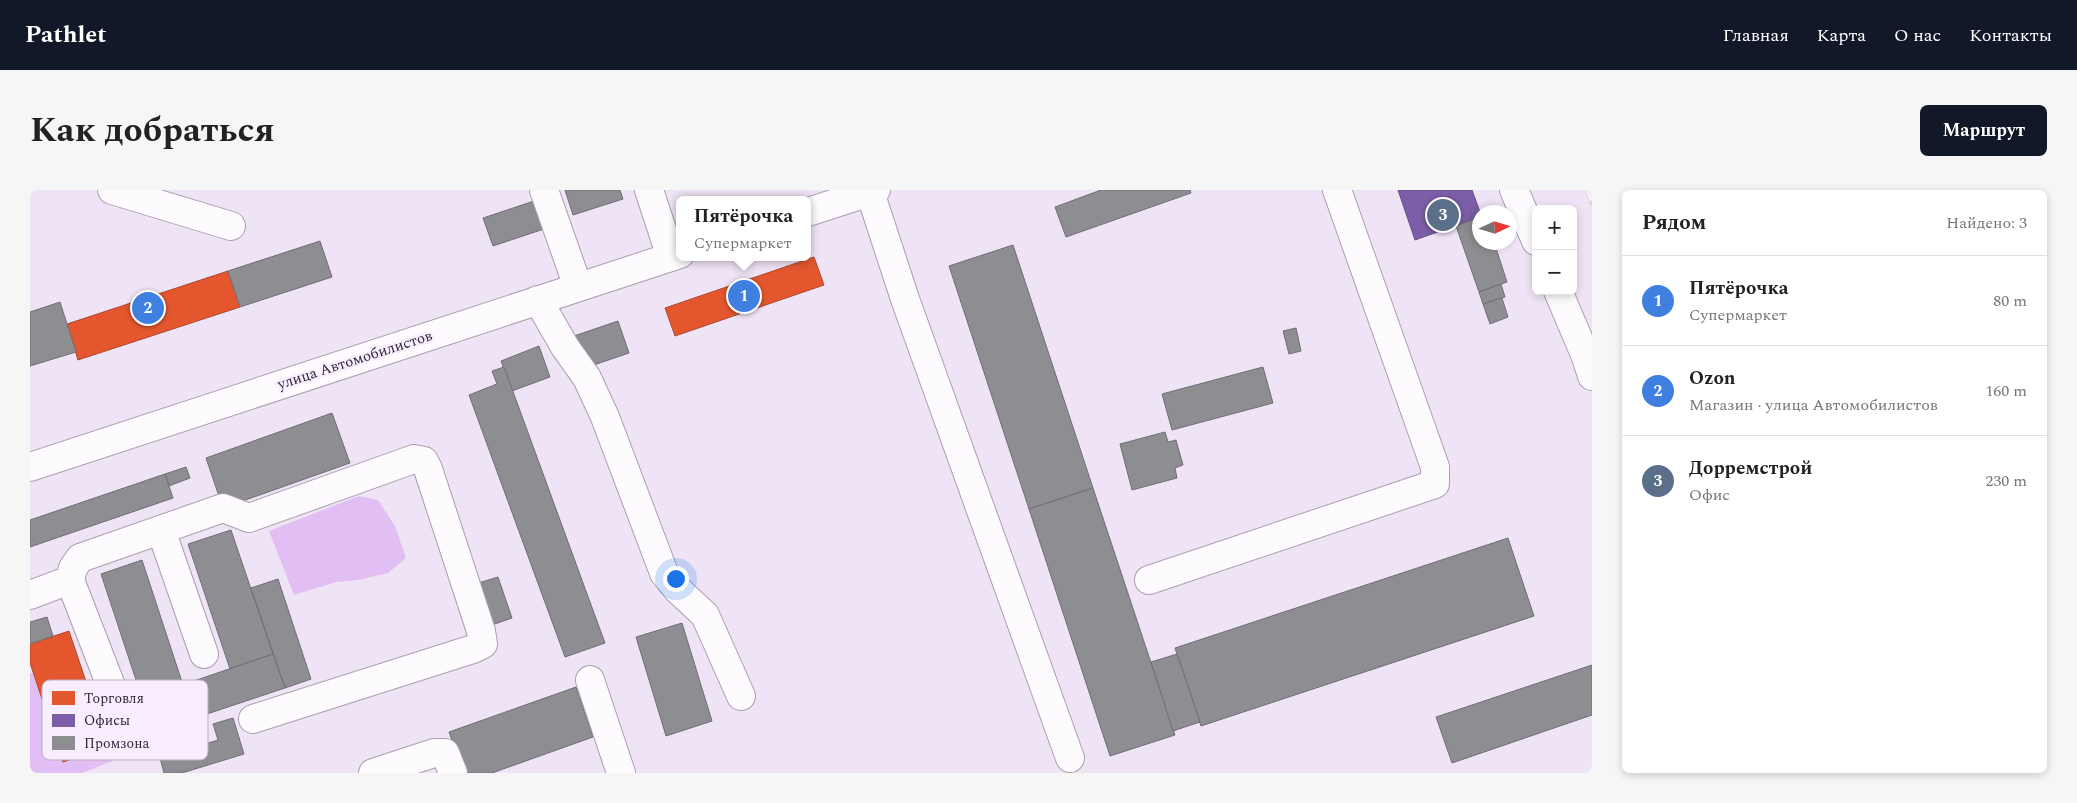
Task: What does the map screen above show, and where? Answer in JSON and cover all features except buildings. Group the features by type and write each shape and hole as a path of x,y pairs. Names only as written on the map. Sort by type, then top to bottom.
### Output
{"street":[{"path":"112,190 231,226"},
{"path":"544,190 578,287"},
{"path":"649,190 676,255"},
{"path":"1149,580 1435,484 1435,467 1337,190"},
{"path":"1514,190 1532,232"},
{"path":"811,211 873,191 905,299 1070,758"},
{"name":"улица Автомобилистов","path":"30,467 676,255"},
{"path":"1560,295 1592,376"},
{"path":"538,300 564,347 587,378 664,573 678,590 705,616 742,696"},
{"path":"109,680 70,580 73,568 80,558 223,508 249,518 414,459 424,461 481,631 483,644 474,649 253,719"},
{"path":"161,530 204,654"},
{"path":"30,595 70,580"},
{"path":"590,680 620,773"},
{"path":"373,773 434,753 445,752 453,773"}],"shaded area":[{"path":"359,496 378,500 395,526 406,558 388,573 358,580 336,582 294,595 269,531"},
{"path":"30,673 33,673 42,700 42,760 62,760 63,762 69,760 115,760 82,773 30,773"}],"railway":[{"path":"1588,190 1592,203"}],"place":[{"name":"Дорремстрой","path":"1443,215"},
{"name":"Пятёрочка","path":"744,296"},
{"name":"Ozon","path":"148,308"}]}
